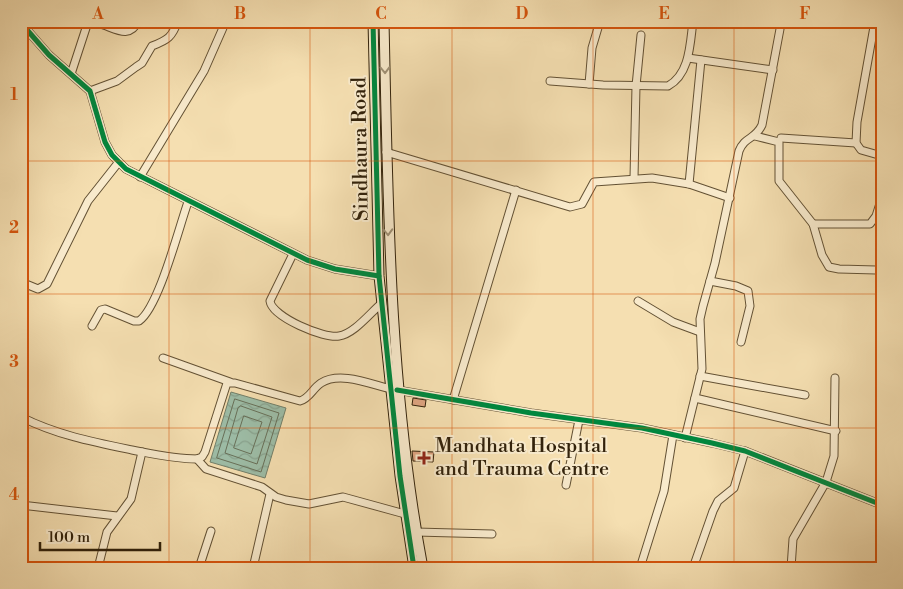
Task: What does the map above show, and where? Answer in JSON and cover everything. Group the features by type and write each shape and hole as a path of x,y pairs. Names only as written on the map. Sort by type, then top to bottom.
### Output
{"street":[{"path":"30,21 24,26 48,55 90,91 105,142 118,163 140,177 188,202 293,254 334,270 379,276"},
{"path":"71,74 87,25 96,23 126,32 132,29 138,21"},
{"path":"90,91 117,81 142,63 152,46 164,42 172,36 178,21"},
{"path":"140,177 204,71 226,21"},
{"name":"Sindhaura Road","path":"373,21 379,276 394,390"},
{"path":"384,21 386,152 394,390 405,514 414,568"},
{"path":"589,84 592,48 600,21"},
{"path":"550,81 668,86 675,82 688,58 693,21"},
{"path":"685,438 700,376 703,354 700,332 702,306 710,281 742,144 755,136 762,125 780,29 779,21"},
{"path":"875,21 856,143 861,150 882,156"},
{"path":"634,178 636,86 642,35"},
{"path":"688,58 773,70"},
{"path":"688,184 701,60"},
{"path":"755,136 779,142 779,181 813,224 822,255 829,267 876,270"},
{"path":"781,138 856,143"},
{"path":"386,152 570,207 577,206 586,200 590,185 594,182 634,178 652,178 688,184 730,198"},
{"path":"21,282 38,289 47,284 88,202 118,163"},
{"path":"454,400 516,190"},
{"path":"813,224 870,224 876,216 882,197"},
{"path":"92,326 99,313 105,310 134,321 139,321 145,316 162,281 188,202"},
{"path":"293,254 270,301 271,307 279,315 318,333 339,336 351,330 382,303"},
{"path":"710,281 736,286 748,291 750,306 741,342"},
{"path":"638,301 673,322 700,332"},
{"path":"164,358 230,382 300,401 306,399 317,385 325,380 337,378 454,400 642,428 744,451 882,505"},
{"path":"700,376 805,396"},
{"path":"791,568 793,539 826,482 834,456 836,431 835,378"},
{"path":"21,417 71,437 142,452 197,459 202,457 205,452 225,386 230,382"},
{"path":"394,390 423,568"},
{"path":"695,398 836,431"},
{"path":"566,485 579,420"},
{"path":"640,568 664,491 673,435"},
{"path":"693,568 718,501 734,488 744,451"},
{"path":"98,568 107,532 131,499 142,452"},
{"path":"197,459 206,468 262,486 270,494 286,500 309,504 343,497 405,514"},
{"path":"253,568 270,494"},
{"path":"21,505 118,516"},
{"path":"199,568 211,531"},
{"path":"416,532 492,534"}],"water":[{"path":"231,392 286,408 265,478 210,462"}],"building":[{"path":"413,398 426,400 425,407 412,405"},
{"path":"412,451 434,452 433,462 413,461"}],"cycle path":[{"path":"373,21 379,276 400,476 414,568"},
{"path":"21,23 49,55 90,91 105,142 112,155 126,169 307,260 335,269 379,276"},
{"path":"397,390 531,413 642,428 712,443 745,451 882,505"}],"place":[{"name":"Mandhata Hospital and Trauma Centre","path":"424,458"}]}
